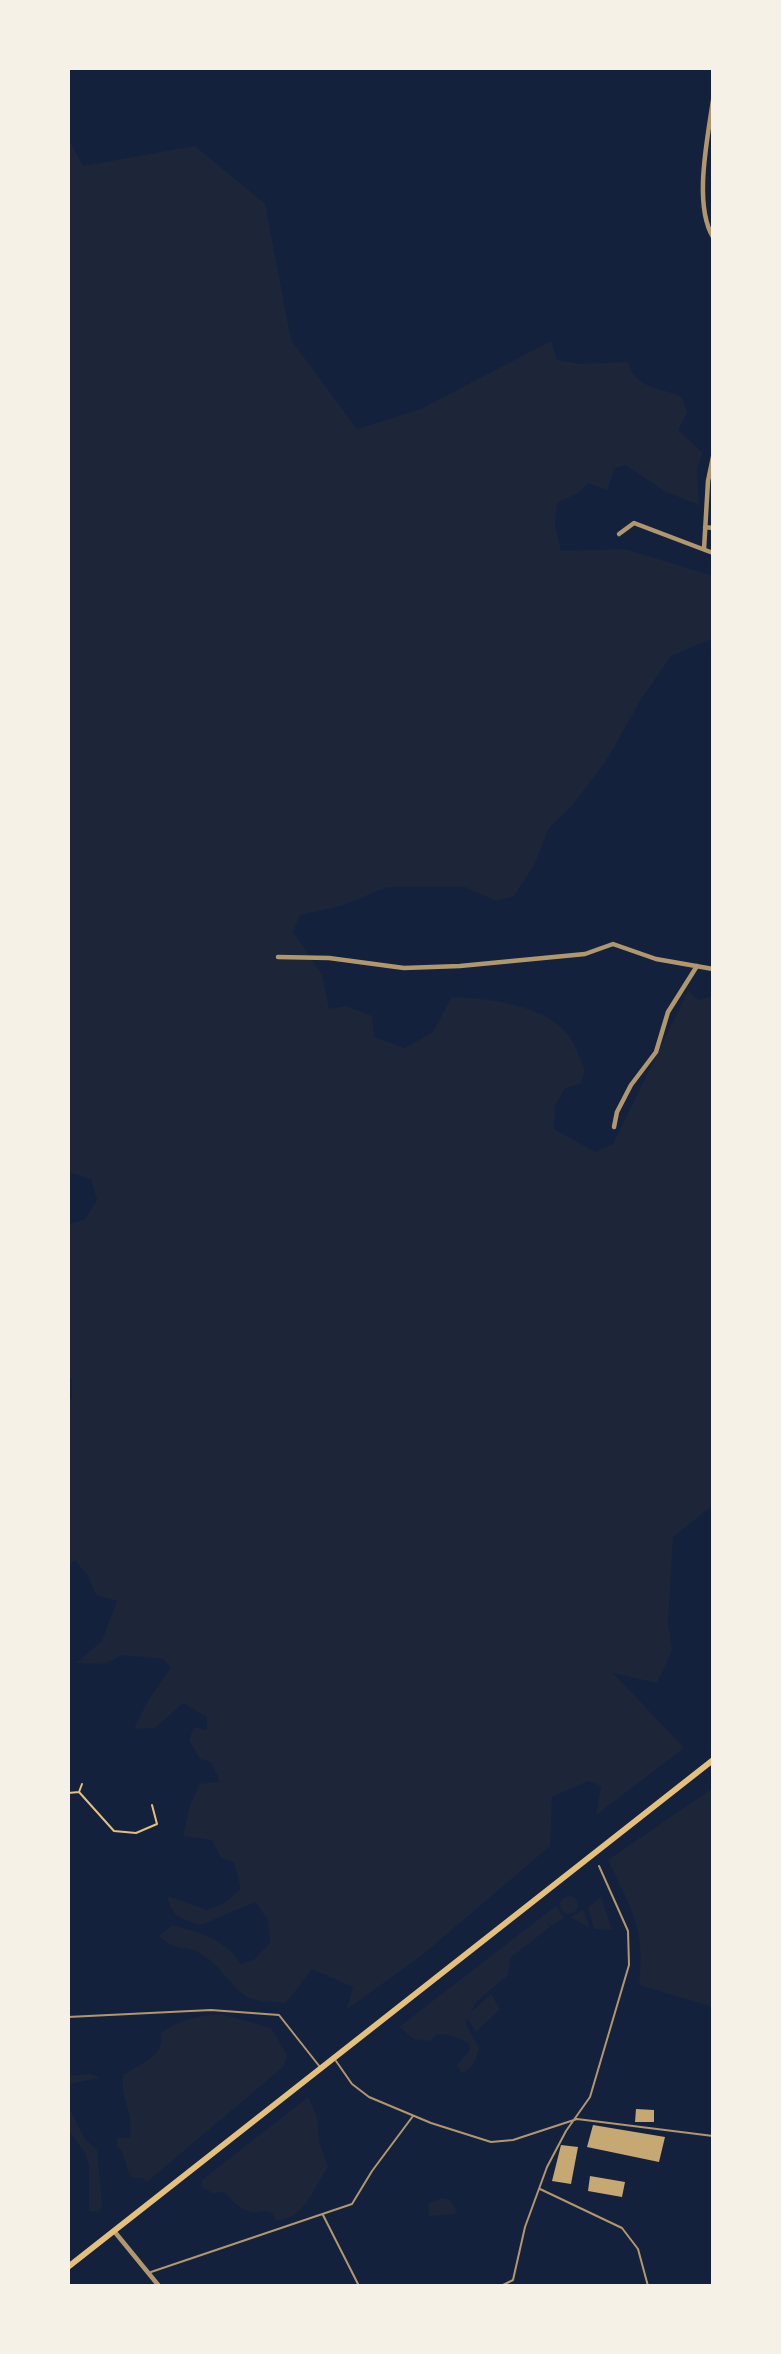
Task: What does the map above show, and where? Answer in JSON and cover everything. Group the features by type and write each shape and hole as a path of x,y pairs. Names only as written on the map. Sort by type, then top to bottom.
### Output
{"main road":[{"path":"68,2267 713,1760"}],"street":[{"path":"713,100 703,194 706,225 713,237"},
{"path":"704,550 706,505 713,457"},
{"path":"706,505 713,507"},
{"path":"619,534 634,523 713,553"},
{"path":"705,527 713,528"},
{"path":"278,957 329,958 404,968 460,966 585,954 613,943 656,958 713,969"},
{"path":"614,1127 617,1112 631,1085 656,1052 668,1012 697,966"},
{"path":"114,2231 159,2286"}],"lane":[{"path":"501,2286 513,2280 522,2239 555,2150 590,2097 629,1965 628,1931 599,1866"},
{"path":"68,2017 211,2010 279,2015 320,2068"},
{"path":"335,2056 338,2066 352,2084 369,2097 491,2142 513,2140 577,2119 713,2136"},
{"path":"148,2273 352,2204 372,2171 414,2115"},
{"path":"539,2189 622,2228 639,2249 648,2286"},
{"path":"322,2214 359,2286"}],"path":[{"path":"79,1791 82,1784"},
{"path":"68,1793 79,1791"},
{"path":"79,1791 114,1831 136,1833 156,1824 152,1805"}],"shaded area":[{"path":"68,138 83,166 195,146 265,204 291,340 357,429 421,409 551,341 557,360 579,364 628,362 631,371 642,382 682,397 687,413 678,430 703,453 697,468 699,505 666,492 626,465 615,468 607,490 588,483 578,493 557,503 555,526 561,551 625,549 713,576 713,638 671,656 640,701 606,761 571,807 549,828 534,865 514,896 496,901 465,887 387,887 341,906 300,915 293,932 322,975 329,1009 346,1006 372,1016 374,1037 404,1048 432,1033 452,997 515,1005 559,1025 569,1036 585,1070 580,1084 565,1088 555,1106 554,1129 595,1152 613,1144 688,991 698,1000 710,997 713,992 713,1505 673,1537 668,1622 672,1651 657,1683 613,1673 684,1748 596,1815 601,1786 588,1781 552,1797 550,1846 421,1956 347,2009 353,1987 312,1969 286,2003 252,1999 243,1994 218,1967 198,1952 171,1945 159,1936 173,1925 193,1931 220,1943 235,1955 241,1964 255,1959 270,1943 268,1920 255,1902 201,1925 178,1916 169,1903 168,1896 207,1910 223,1904 241,1889 234,1862 221,1858 212,1840 183,1836 190,1805 200,1784 220,1782 211,1762 200,1759 189,1740 194,1727 207,1730 207,1717 183,1703 155,1728 134,1729 149,1699 171,1667 163,1659 122,1655 105,1664 76,1663 102,1641 117,1601 96,1595 88,1576 75,1560 68,1566 68,1398 72,1399 72,1379 68,1377 68,1225 85,1219 97,1200 91,1179 68,1172"},
{"path":"713,1788 713,2007 639,1985 640,1949 635,1920 608,1860"},
{"path":"569,1896 575,1899 578,1905 575,1911 569,1914 563,1911 560,1905 563,1899"},
{"path":"601,1897 612,1930 594,1929 588,1907"},
{"path":"556,1906 564,1918 552,1926 546,1922 550,1927 510,1958 508,1975 477,2001 470,2013 491,1994 500,2009 476,2032 467,2018 466,2024 479,2048 472,2066 462,2073 457,2065 470,2050 466,2042 441,2034 437,2034 430,2041 414,2039 399,2027"},
{"path":"583,1910 590,1928 570,1917"},
{"path":"221,2014 271,2028 287,2055 284,2066 147,2182 142,2178 133,2178 117,2146 117,2138 130,2138 131,2128 123,2091 123,2075 155,2054 161,2041 161,2033 168,2028 190,2019"},
{"path":"90,2074 100,2078 68,2084 68,2076"},
{"path":"308,2097 317,2117 319,2142 328,2167 307,2201 294,2215 275,2220 273,2213 251,2212 242,2208 224,2192 213,2193 201,2187 202,2180"},
{"path":"68,2106 85,2139 97,2150 102,2204 99,2212 89,2211 89,2166 85,2153 68,2130"},
{"path":"442,2198 450,2200 456,2209 455,2214 429,2216 428,2204"}],"building":[{"path":"636,2109 654,2110 654,2122 635,2122"},
{"path":"593,2125 665,2137 659,2162 587,2147"},
{"path":"561,2145 578,2147 571,2184 552,2181"},
{"path":"590,2176 625,2182 622,2197 588,2191"}]}
